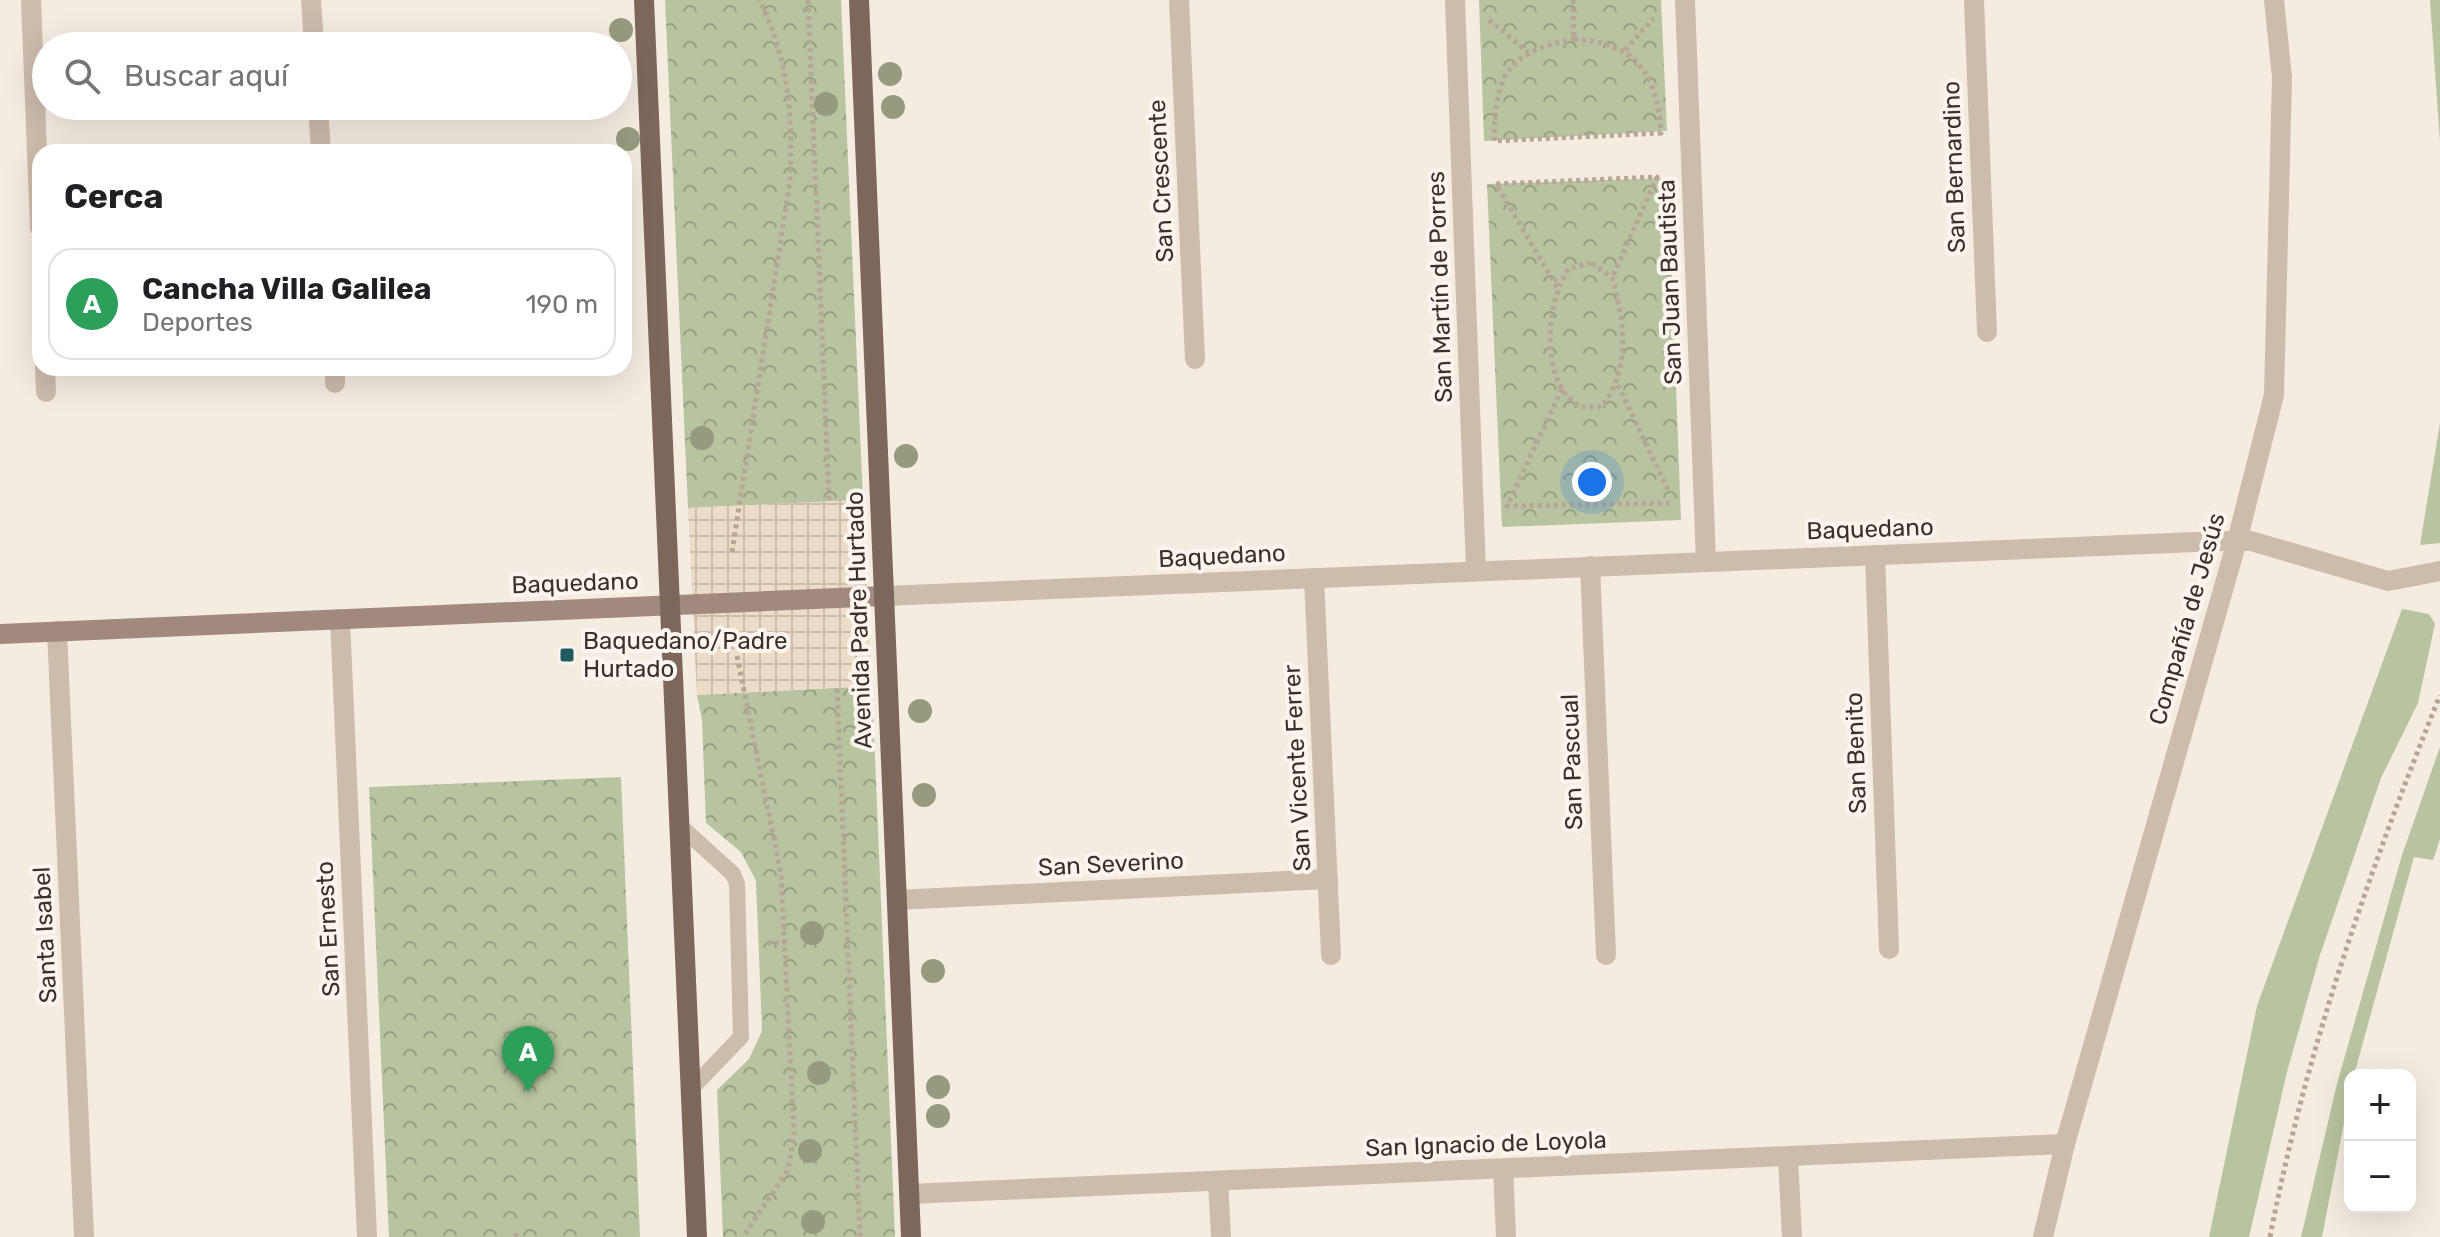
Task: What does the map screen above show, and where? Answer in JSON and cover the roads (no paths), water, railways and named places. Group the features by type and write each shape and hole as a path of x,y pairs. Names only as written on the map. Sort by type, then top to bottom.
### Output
{"main road":[{"path":"644,0 697,1237"},
{"name":"Avenida Padre Hurtado","path":"859,0 911,1237"}],"street":[{"path":"31,0 32,32"},
{"path":"311,0 313,32"},
{"name":"San Crescente","path":"1179,0 1195,359"},
{"name":"San Martín de Porres","path":"1455,0 1476,571"},
{"name":"San Juan Bautista","path":"1685,0 1706,562"},
{"name":"San Bernardino","path":"1974,0 1987,332"},
{"name":"Compañía de Jesús","path":"2043,1237 2065,1144 2237,541 2271,410 2276,362 2282,77 2274,0"},
{"path":"36,120 37,144"},
{"path":"319,120 320,144"},
{"path":"45,376 46,392"},
{"name":"Baquedano","path":"0,634 2237,541 2251,541 2388,581 2440,571"},
{"name":"San Benito","path":"1875,555 1889,949"},
{"name":"San Pascual","path":"1590,566 1606,955"},
{"name":"San Vicente Ferrer","path":"1314,578 1331,955"},
{"name":"San Ernesto","path":"340,619 367,1237"},
{"name":"Santa Isabel","path":"57,631 84,1237"},
{"name":"San Severino","path":"897,900 1328,879"},
{"name":"San Ignacio de Loyola","path":"909,1194 2065,1144"},
{"path":"1788,1157 1792,1237"},
{"path":"1503,1169 1506,1237"},
{"path":"1218,1181 1221,1237"}],"lane":[{"path":"679,825 733,874 740,958 741,1037 690,1090"}],"place":[{"name":"Baquedano/Padre Hurtado","path":"567,655"},
{"name":"Cancha Villa Galilea","path":"528,1092"}]}
